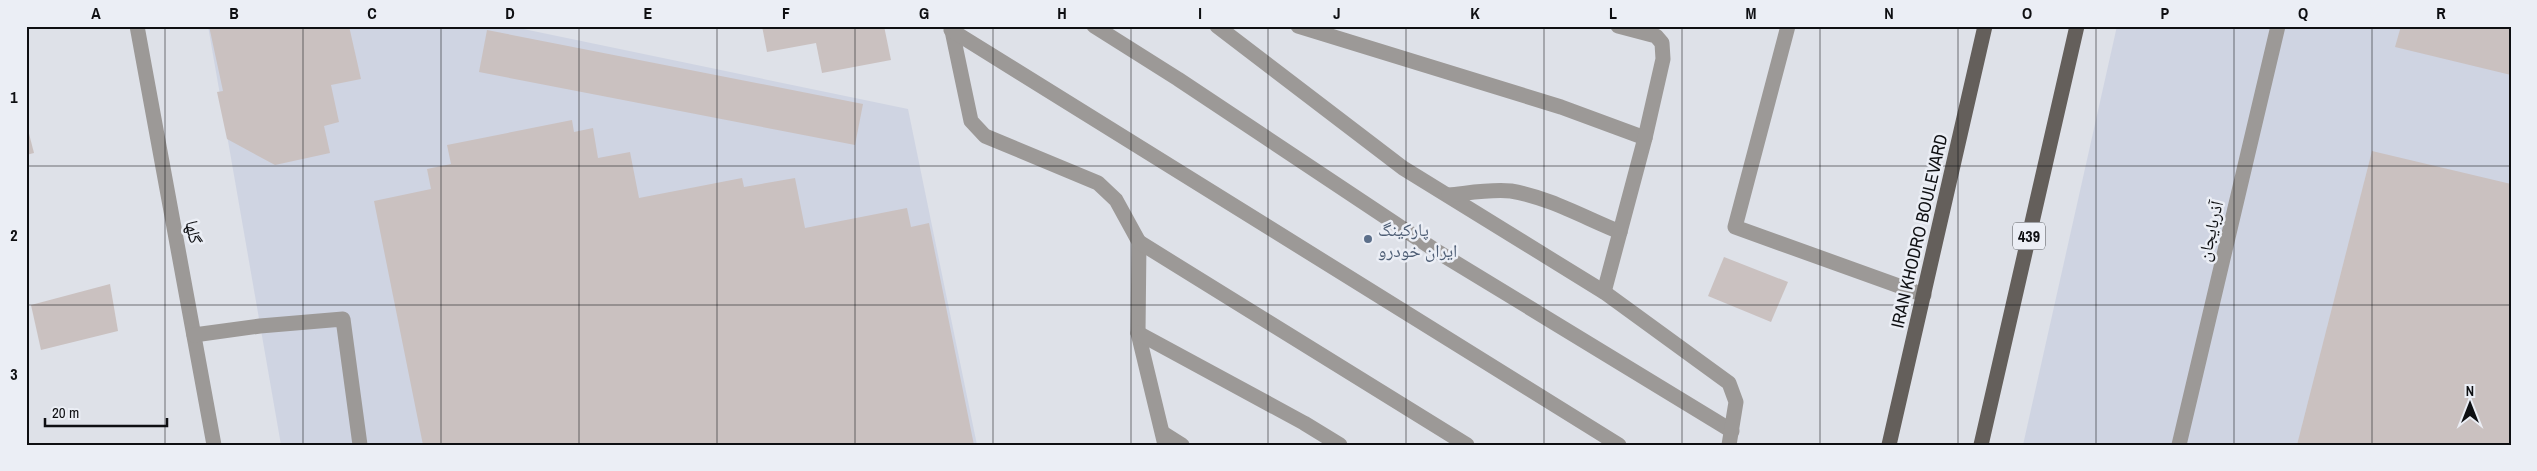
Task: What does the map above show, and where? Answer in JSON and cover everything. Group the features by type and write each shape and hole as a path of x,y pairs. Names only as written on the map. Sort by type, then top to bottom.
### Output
{"main road":[{"name":"IRAN KHODRO BOULEVARD","path":"1890,445 1985,26"},
{"name":"439","path":"1981,445 2076,26"}],"street":[{"name":"گلها","path":"137,26 214,445"},
{"path":"1094,26 1178,79 1438,252 1730,438 1736,402 1729,384 1604,292 1403,168 1217,26"},
{"path":"1298,26 1561,107 1645,138"},
{"path":"1604,292 1645,138 1663,59 1662,43 1656,36 1618,26"},
{"path":"1788,26 1735,227 1924,294"},
{"name":"آذربایجان","path":"2179,445 2278,26"},
{"path":"951,28 972,121 985,136 1098,183 1116,200 1139,242 1138,333 1164,439 1182,445"},
{"path":"951,28 1619,445"},
{"path":"1449,196 1488,190 1511,191 1536,197 1620,232"},
{"path":"1139,242 1467,445"},
{"path":"194,335 260,326 342,319 360,445"},
{"path":"1138,333 1304,423 1340,445"}],"shaded area":[{"path":"208,26 509,26 908,109 977,445 281,445"},
{"path":"2117,26 2511,26 2511,445 2023,445"}],"building":[{"path":"209,26 349,26 361,79 331,85 339,122 324,126 330,153 275,165 227,139 217,92 223,91"},
{"path":"762,26 884,26 891,60 822,73 816,43 767,52"},
{"path":"2401,26 2511,26 2511,75 2395,47"},
{"path":"487,30 863,104 855,145 479,72"},
{"path":"572,120 574,132 593,128 598,158 630,152 639,198 742,178 744,187 795,178 805,228 907,208 911,227 929,223 974,445 423,445 374,201 431,189 427,169 451,164 447,145"},
{"path":"26,122 34,153 26,155"},
{"path":"2372,151 2511,184 2511,445 2297,445"},
{"path":"1724,257 1788,282 1771,322 1708,296"},
{"path":"110,284 118,331 41,350 31,305"}],"place":[{"name":"پارکینگ ایران خودرو","path":"1368,239"}]}
